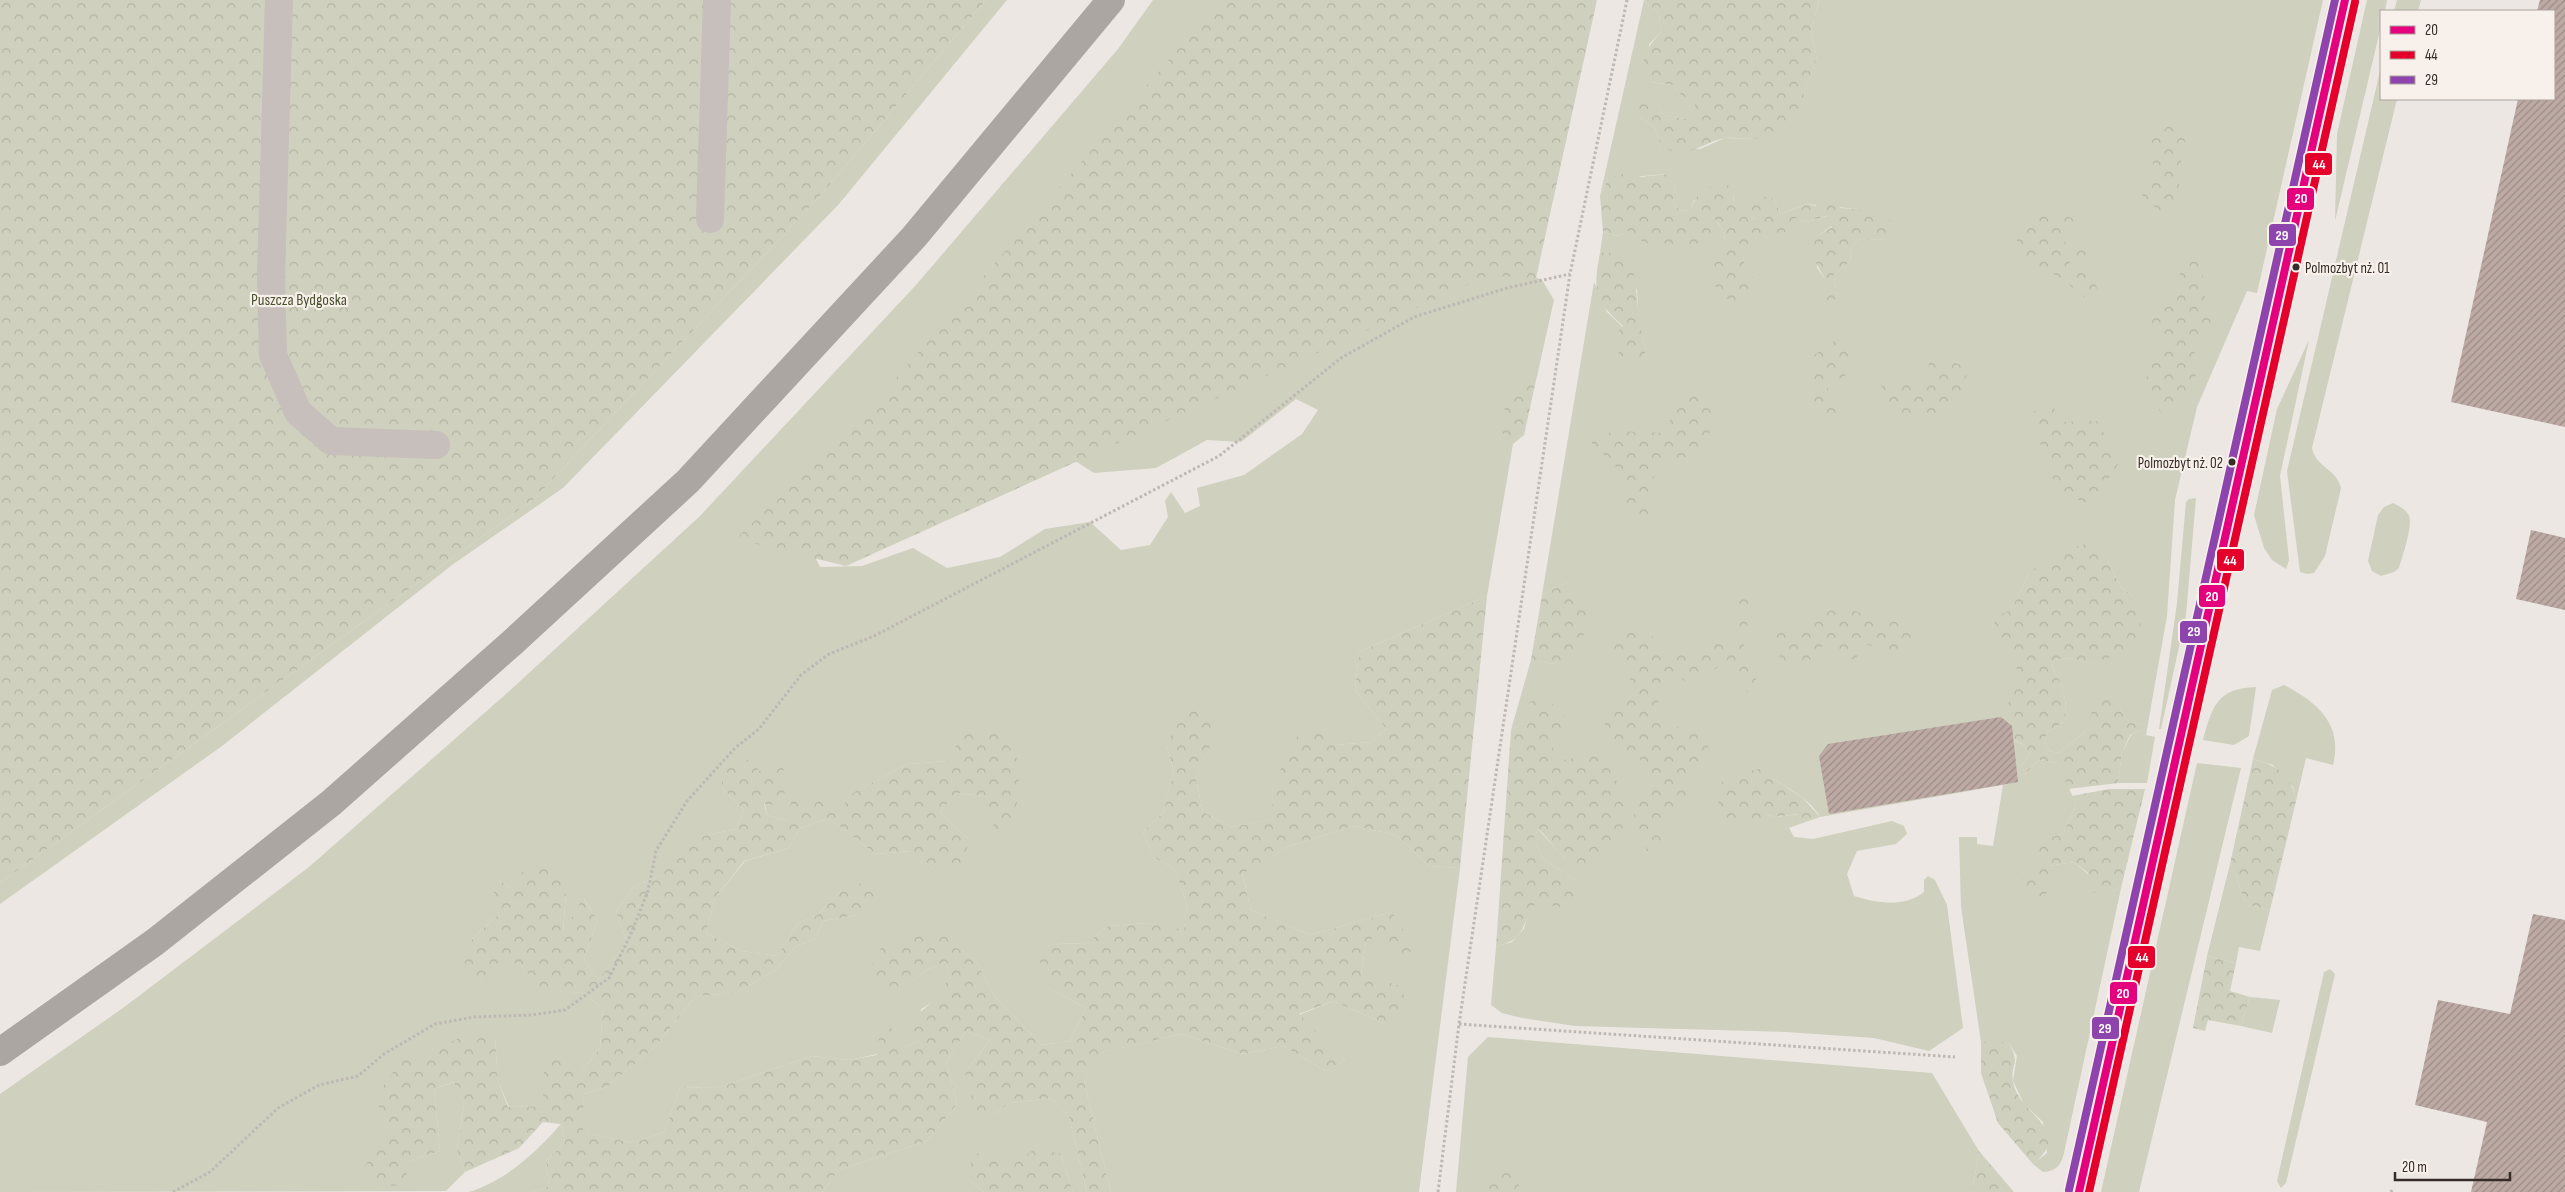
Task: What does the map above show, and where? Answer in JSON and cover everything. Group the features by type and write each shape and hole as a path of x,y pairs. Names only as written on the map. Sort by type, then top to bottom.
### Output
{"highway":[{"path":"0,1052 155,942 332,803 513,642 688,481 914,237 1111,0"}],"main road":[{"path":"2079,1192 2345,0"}],"lane":[{"path":"279,0 271,276 273,355 298,412 331,440 436,445"},
{"path":"710,219 717,0"}],"path":[{"path":"1438,1192 1459,1024 1570,274 1627,0"},
{"path":"173,1192 210,1172 278,1108 319,1086 358,1076 384,1054 435,1024 474,1017 532,1015 565,1010 609,978 648,891 656,851 686,801 734,748 759,729 801,675 829,654 874,636 1219,456 1341,358 1414,317 1507,288 1570,274"},
{"path":"1459,1024 1955,1057"}],"green space":[{"name":"Puszcza Bydgoska","path":"0,0 986,0 820,196 533,500 0,883"},
{"path":"986,0 1007,0 839,204 563,488 452,565 222,746 0,904 0,883 533,500 820,196"},
{"path":"1153,0 1242,0 806,538 820,567 862,566 913,548 947,568 1000,557 1045,529 1090,522 1121,550 1150,545 1168,517 1165,501 1171,492 1185,513 1200,506 1197,488 1244,475 1302,434 1318,410 1296,399 1241,442 1207,440 1156,468 1094,473 1066,455 1508,266 1542,280 1554,300 1535,385 1517,385 1500,429 1513,444 1487,596 1359,652 1355,690 1386,729 1371,742 1336,745 1272,786 1274,819 1232,827 1203,812 1196,779 1216,732 1167,747 1174,771 1163,813 1143,832 1153,857 1174,868 1187,904 1184,931 1148,923 1108,926 1087,943 1057,944 1050,989 1086,1008 1070,1041 1042,1045 996,998 975,960 956,947 894,994 928,969 947,962 948,978 944,990 935,1000 921,1009 919,1041 905,1047 879,1033 878,1054 848,1060 812,1056 718,1088 680,1087 664,1132 633,1143 582,1132 584,1094 607,1087 655,1047 696,996 736,993 776,970 795,947 816,938 823,921 857,915 842,890 816,916 798,923 777,956 742,951 706,933 715,898 745,861 789,848 799,829 829,818 875,854 911,851 934,869 968,839 940,812 955,793 985,796 1020,763 949,761 908,764 854,792 836,815 787,821 767,815 759,771 722,788 744,810 736,829 703,836 659,876 634,886 616,912 627,942 598,980 584,959 598,920 584,899 563,935 566,891 515,891 499,880 499,914 472,939 480,980 501,960 520,964 543,990 584,993 603,1009 600,1048 580,1073 544,1061 544,1106 509,1107 498,1081 495,1037 432,1051 409,1161 440,1151 434,1089 455,1082 464,1104 457,1150 465,1172 446,1191 0,1192 0,1094 123,1008 309,867 506,694 699,517 916,285 1118,49"},
{"path":"1220,0 1597,0 1536,278 1487,276 846,566 736,539 886,390"},
{"path":"1644,0 1659,14 1661,32 1649,44 1650,82 1673,85 1681,95 1695,101 1695,113 1687,119 1665,116 1659,105 1640,117 1655,128 1661,146 1700,149 1725,138 1755,139 1802,112 1804,92 1817,58 1811,33 1819,0 2323,0 2257,293 2247,291 2197,407 2175,500 2167,616 2146,735 2155,737 2147,783 2118,783 2122,753 2131,735 2147,727 2126,720 2120,708 2090,720 2084,733 2058,753 2049,751 2044,741 2048,732 2065,721 2066,713 2062,686 2052,667 2054,660 2069,658 2093,663 2133,596 2120,586 2107,559 2030,572 2011,610 2032,672 2013,739 2025,746 2030,755 2022,765 2008,770 2024,775 2039,760 2059,763 2076,805 2063,834 2047,837 2037,869 2016,879 2049,891 2049,866 2074,862 2110,894 2122,884 2064,1153 2055,1169 2043,1172 2033,1164 2047,1153 2043,1122 2024,1104 2013,1081 2017,1056 2008,1042 1981,1042 1961,907 1959,837 1977,837 1977,844 1993,846 2003,785 1820,817 1805,800 1772,778 1764,814 1775,817 1799,814 1800,824 1789,828 1794,837 1813,839 1892,821 1904,826 1907,834 1896,844 1857,851 1847,874 1854,896 1890,903 1908,900 1924,892 1924,880 1928,876 1935,880 1947,905 1963,1028 1929,1051 1874,1038 1786,1032 1575,1026 1502,1013 1491,1005 1496,947 1512,942 1524,929 1529,909 1540,899 1575,880 1542,858 1534,838 1538,829 1565,859 1567,761 1523,723 1511,730 1531,660 1555,664 1570,581 1542,595 1594,282 1607,312 1646,350 1639,324 1637,290 1617,253 1600,253 1603,232 1619,236 1628,231 1709,214 1721,228 1725,247 1743,261 1746,247 1757,238 1770,237 1795,218 1806,222 1827,216 1832,220 1832,226 1814,238 1817,268 1825,279 1825,289 1815,297 1837,297 1834,275 1850,262 1851,249 1858,240 1886,239 1858,209 1806,204 1781,214 1773,198 1756,219 1744,214 1733,206 1734,193 1694,200 1690,211 1679,210 1673,202 1675,187 1667,174 1608,179 1600,196"},
{"path":"1644,0 1819,0 1811,33 1817,58 1804,92 1803,112 1780,130 1760,138 1726,138 1687,152 1679,152 1661,146 1655,128 1640,117 1638,103 1647,97 1659,105 1665,116 1687,119 1695,112 1695,102 1681,95 1673,85 1650,82 1646,75 1644,68 1645,56 1651,43 1661,32 1659,14"},
{"path":"2367,0 2387,0 2385,10 2380,10 2380,30 2335,221 2337,134"},
{"path":"2397,0 2421,0 2418,10 2394,10"},
{"path":"2380,71 2380,100 2397,100 2312,448 2314,455 2335,477 2341,488 2325,556 2314,573 2300,572 2287,471"},
{"path":"2173,122 2186,134 2178,177 2182,204 2164,216 2140,193 2153,167 2151,141"},
{"path":"1626,172 1641,177 1668,174 1675,187 1673,202 1679,210 1690,211 1699,194 1707,188 1726,183 1734,192 1733,206 1755,219 1751,207 1764,197 1773,198 1781,214 1807,204 1815,206 1824,198 1835,199 1840,208 1858,209 1889,219 1894,229 1886,239 1858,240 1851,249 1850,262 1834,275 1837,297 1830,304 1820,304 1814,297 1825,289 1825,279 1808,249 1814,238 1832,227 1832,220 1826,216 1806,222 1795,218 1789,229 1782,234 1762,238 1751,244 1743,261 1754,280 1749,295 1734,304 1717,289 1712,278 1713,255 1725,247 1725,237 1722,229 1710,215 1713,225 1709,239 1694,245 1645,243 1628,231 1619,236 1603,232 1600,196 1608,179"},
{"path":"2062,215 2088,223 2063,238 2068,248 2088,242 2088,255 2069,260 2071,269 2090,272 2098,290 2085,298 2061,278 2022,260 2016,237 2027,216"},
{"path":"1600,253 1617,253 1632,263 1646,350 1642,359 1626,363 1619,355 1617,333 1623,326 1606,309 1598,294 1597,276"},
{"path":"2183,255 2204,258 2202,288 2214,326 2193,355 2197,384 2163,416 2146,389 2148,355 2169,340 2150,323 2177,292"},
{"path":"1837,339 1857,355 1846,375 1826,386 1846,415 1829,424 1812,414 1815,386 1810,358"},
{"path":"2309,340 2280,476 2289,560 2286,569 2272,560 2264,548 2254,515 2277,409"},
{"path":"1930,354 1969,368 1961,391 1933,417 1886,412 1881,386 1927,378"},
{"path":"1517,385 1535,385 1524,435 1513,444 1499,429 1506,405"},
{"path":"1701,390 1718,410 1701,456 1669,458 1650,482 1648,520 1623,519 1625,476 1590,441 1613,431 1665,433 1674,409"},
{"path":"2052,404 2061,422 2097,421 2120,462 2090,504 2058,493 2029,413"},
{"path":"2196,498 2186,615 2161,729 2159,729 2177,603 2186,502 2189,499"},
{"path":"2393,503 2408,514 2410,527 2399,568 2394,572 2381,576 2372,571 2368,561 2378,515 2384,507"},
{"path":"2086,544 2107,559 2120,586 2133,596 2141,623 2138,639 2117,655 2092,663 2069,658 2054,660 2052,667 2062,686 2066,713 2065,721 2048,732 2044,741 2049,751 2058,753 2084,733 2095,704 2107,699 2120,708 2126,720 2148,727 2130,735 2122,753 2118,783 2068,789 2059,763 2039,760 2024,775 2010,777 2008,770 2022,765 2030,755 2025,746 2014,739 2005,713 2015,684 2017,664 1996,637 1994,617 2011,610 2030,572 2059,551"},
{"path":"1570,581 1587,611 1584,634 1576,649 1555,664 1531,660 1542,595"},
{"path":"1752,594 1742,659 1765,692 1750,696 1726,660 1710,674 1688,683 1671,671 1664,679 1657,707 1677,727 1701,736 1709,748 1713,760 1685,774 1689,801 1665,817 1661,851 1647,851 1633,812 1652,784 1640,759 1609,743 1603,714 1628,702 1631,672 1610,650 1625,633 1648,628 1666,660 1686,651 1699,655 1710,642 1740,637 1733,597"},
{"path":"1487,596 1460,868 1429,866 1396,835 1354,826 1287,847 1242,874 1251,910 1310,935 1392,912 1415,949 1396,960 1385,934 1366,941 1361,975 1401,986 1408,1009 1385,1024 1333,1001 1299,1014 1345,1060 1326,1071 1283,1046 1243,1054 1181,1034 1101,1053 1084,1082 1111,1192 1087,1192 1069,1117 1051,1098 1010,1103 992,1115 975,1111 965,1073 990,1040 966,1031 946,1062 957,1104 927,1141 839,1170 822,1192 532,1192 549,1186 546,1161 565,1142 561,1124 543,1122 519,1148 465,1172 457,1150 464,1104 454,1082 434,1089 440,1151 409,1161 404,1185 373,1187 363,1169 389,1131 375,1098 402,1059 425,1063 432,1051 465,1035 495,1037 498,1081 508,1107 543,1106 544,1061 558,1052 580,1073 600,1048 603,1009 584,993 543,991 520,964 501,961 480,980 463,969 472,939 499,914 492,884 499,880 515,891 524,867 553,865 566,891 563,933 583,898 598,920 584,959 598,980 627,942 616,912 634,886 659,876 662,867 703,836 736,829 744,810 722,788 722,769 751,759 759,771 780,757 788,785 779,805 764,804 767,815 787,821 792,798 824,796 836,814 854,792 908,764 949,761 964,729 999,732 1020,763 1015,827 996,834 985,796 956,793 940,812 968,839 965,868 934,869 910,851 875,854 829,818 799,829 789,848 744,861 715,898 706,933 742,951 777,956 798,923 816,916 842,890 867,881 875,896 857,915 823,921 816,938 795,947 776,970 736,993 696,996 655,1047 607,1087 584,1094 583,1132 633,1143 664,1132 680,1087 718,1088 812,1056 848,1060 877,1055 879,1033 891,1028 905,1047 919,1041 911,1023 942,991 948,974 947,962 928,969 894,994 868,972 882,946 939,931 954,931 956,947 975,960 996,998 1042,1045 1070,1041 1086,1008 1050,989 1038,956 1057,944 1087,943 1108,926 1148,923 1184,930 1187,904 1174,868 1153,857 1143,832 1163,813 1174,771 1167,747 1180,711 1205,707 1216,733 1196,779 1203,812 1232,827 1273,819 1272,786 1301,729 1332,729 1336,745 1371,742 1386,729 1355,690 1359,652"},
{"path":"1842,606 1879,620 1905,622 1917,642 1895,652 1864,644 1855,660 1820,646 1803,669 1780,658 1776,631 1809,629 1829,611"},
{"path":"2284,685 2317,707 2331,726 2334,738 2333,765 2306,758 2296,801 2293,787 2273,765 2253,759 2272,690"},
{"path":"2256,687 2249,736 2234,745 2203,740 2213,709 2224,696 2243,688"},
{"path":"1546,699 1564,714 1567,723 1559,739 1551,746 1567,761 1586,750 1605,763 1616,779 1624,796 1624,823 1620,837 1604,857 1594,863 1581,864 1564,858 1538,829 1534,838 1542,858 1575,880 1574,894 1570,901 1557,908 1540,900 1533,907 1520,933 1508,943 1496,947 1511,730 1523,723 1529,702"},
{"path":"2253,759 2282,772 2291,784 2296,801 2270,910 2247,905 2230,864"},
{"path":"2197,763 2241,768 2139,1192 2101,1192"},
{"path":"1764,768 1772,778 1803,798 1820,817 1800,824 1798,814 1775,817 1764,814 1756,823 1733,825 1722,812 1716,796 1725,776"},
{"path":"2109,789 2145,789 2122,884 2110,894 2091,892 2088,873 2074,862 2049,866 2049,891 2040,899 2020,892 2016,879 2036,868 2036,849 2047,837 2063,834 2076,805 2072,796"},
{"path":"1354,826 1396,835 1429,866 1460,868 1419,1192 1111,1192 1084,1082 1100,1053 1181,1034 1243,1054 1283,1046 1326,1071 1345,1060 1299,1015 1333,1001 1385,1024 1401,986 1361,976 1366,941 1385,933 1392,912 1310,935 1251,910 1242,873 1287,847"},
{"path":"2230,864 2247,905 2270,910 2260,951 2239,947 2236,963 2207,956"},
{"path":"2207,956 2236,963 2230,991 2250,997 2241,1026 2208,1020 2205,1031 2193,1028"},
{"path":"2330,969 2335,974 2286,1183 2281,1188 2277,1181 2324,972"},
{"path":"2250,997 2280,1000 2272,1033 2241,1026"},
{"path":"966,1031 990,1040 965,1073 992,1115 1010,1103 1051,1098 1069,1117 1087,1192 1073,1192 1061,1154 965,1177 984,1192 822,1192 839,1170 927,1141 957,1104 946,1062"},
{"path":"1488,1037 1932,1073 1979,1151 1972,1192 1456,1192 1468,1057"},
{"path":"1981,1042 2008,1042 2015,1060 2012,1076 2017,1094 2047,1132 2048,1141 2044,1152 2033,1164 1998,1123 1981,1073"},
{"path":"561,1124 565,1142 546,1161 549,1186 532,1192 469,1192 483,1187 508,1173 541,1145"},
{"path":"1036,1148 1061,1154 1073,1192 984,1192 965,1177 975,1153 1014,1164"},
{"path":"1979,1151 2014,1192 1972,1192"},
{"path":"1523,1167 1517,1192 1473,1192 1474,1187 1501,1168"}],"building":[{"path":"2540,0 2565,0 2565,427 2451,402 2518,100 2555,100 2555,10 2537,10"},
{"path":"2531,530 2565,538 2565,610 2516,599"},
{"path":"2001,717 2012,726 2018,782 1829,814 1819,756 1828,744"},
{"path":"2533,914 2565,920 2565,1192 2471,1192 2487,1122 2415,1105 2438,1000 2510,1014"}],"transit line":[{"name":"29","path":"2069,1190 2335,0"},
{"name":"20","path":"2079,1192 2345,0"},
{"name":"44","path":"2089,1192 2355,2"}],"place":[{"name":"Polmozbyt nż. 01","path":"2296,267"},
{"name":"Polmozbyt nż. 02","path":"2232,462"}]}
